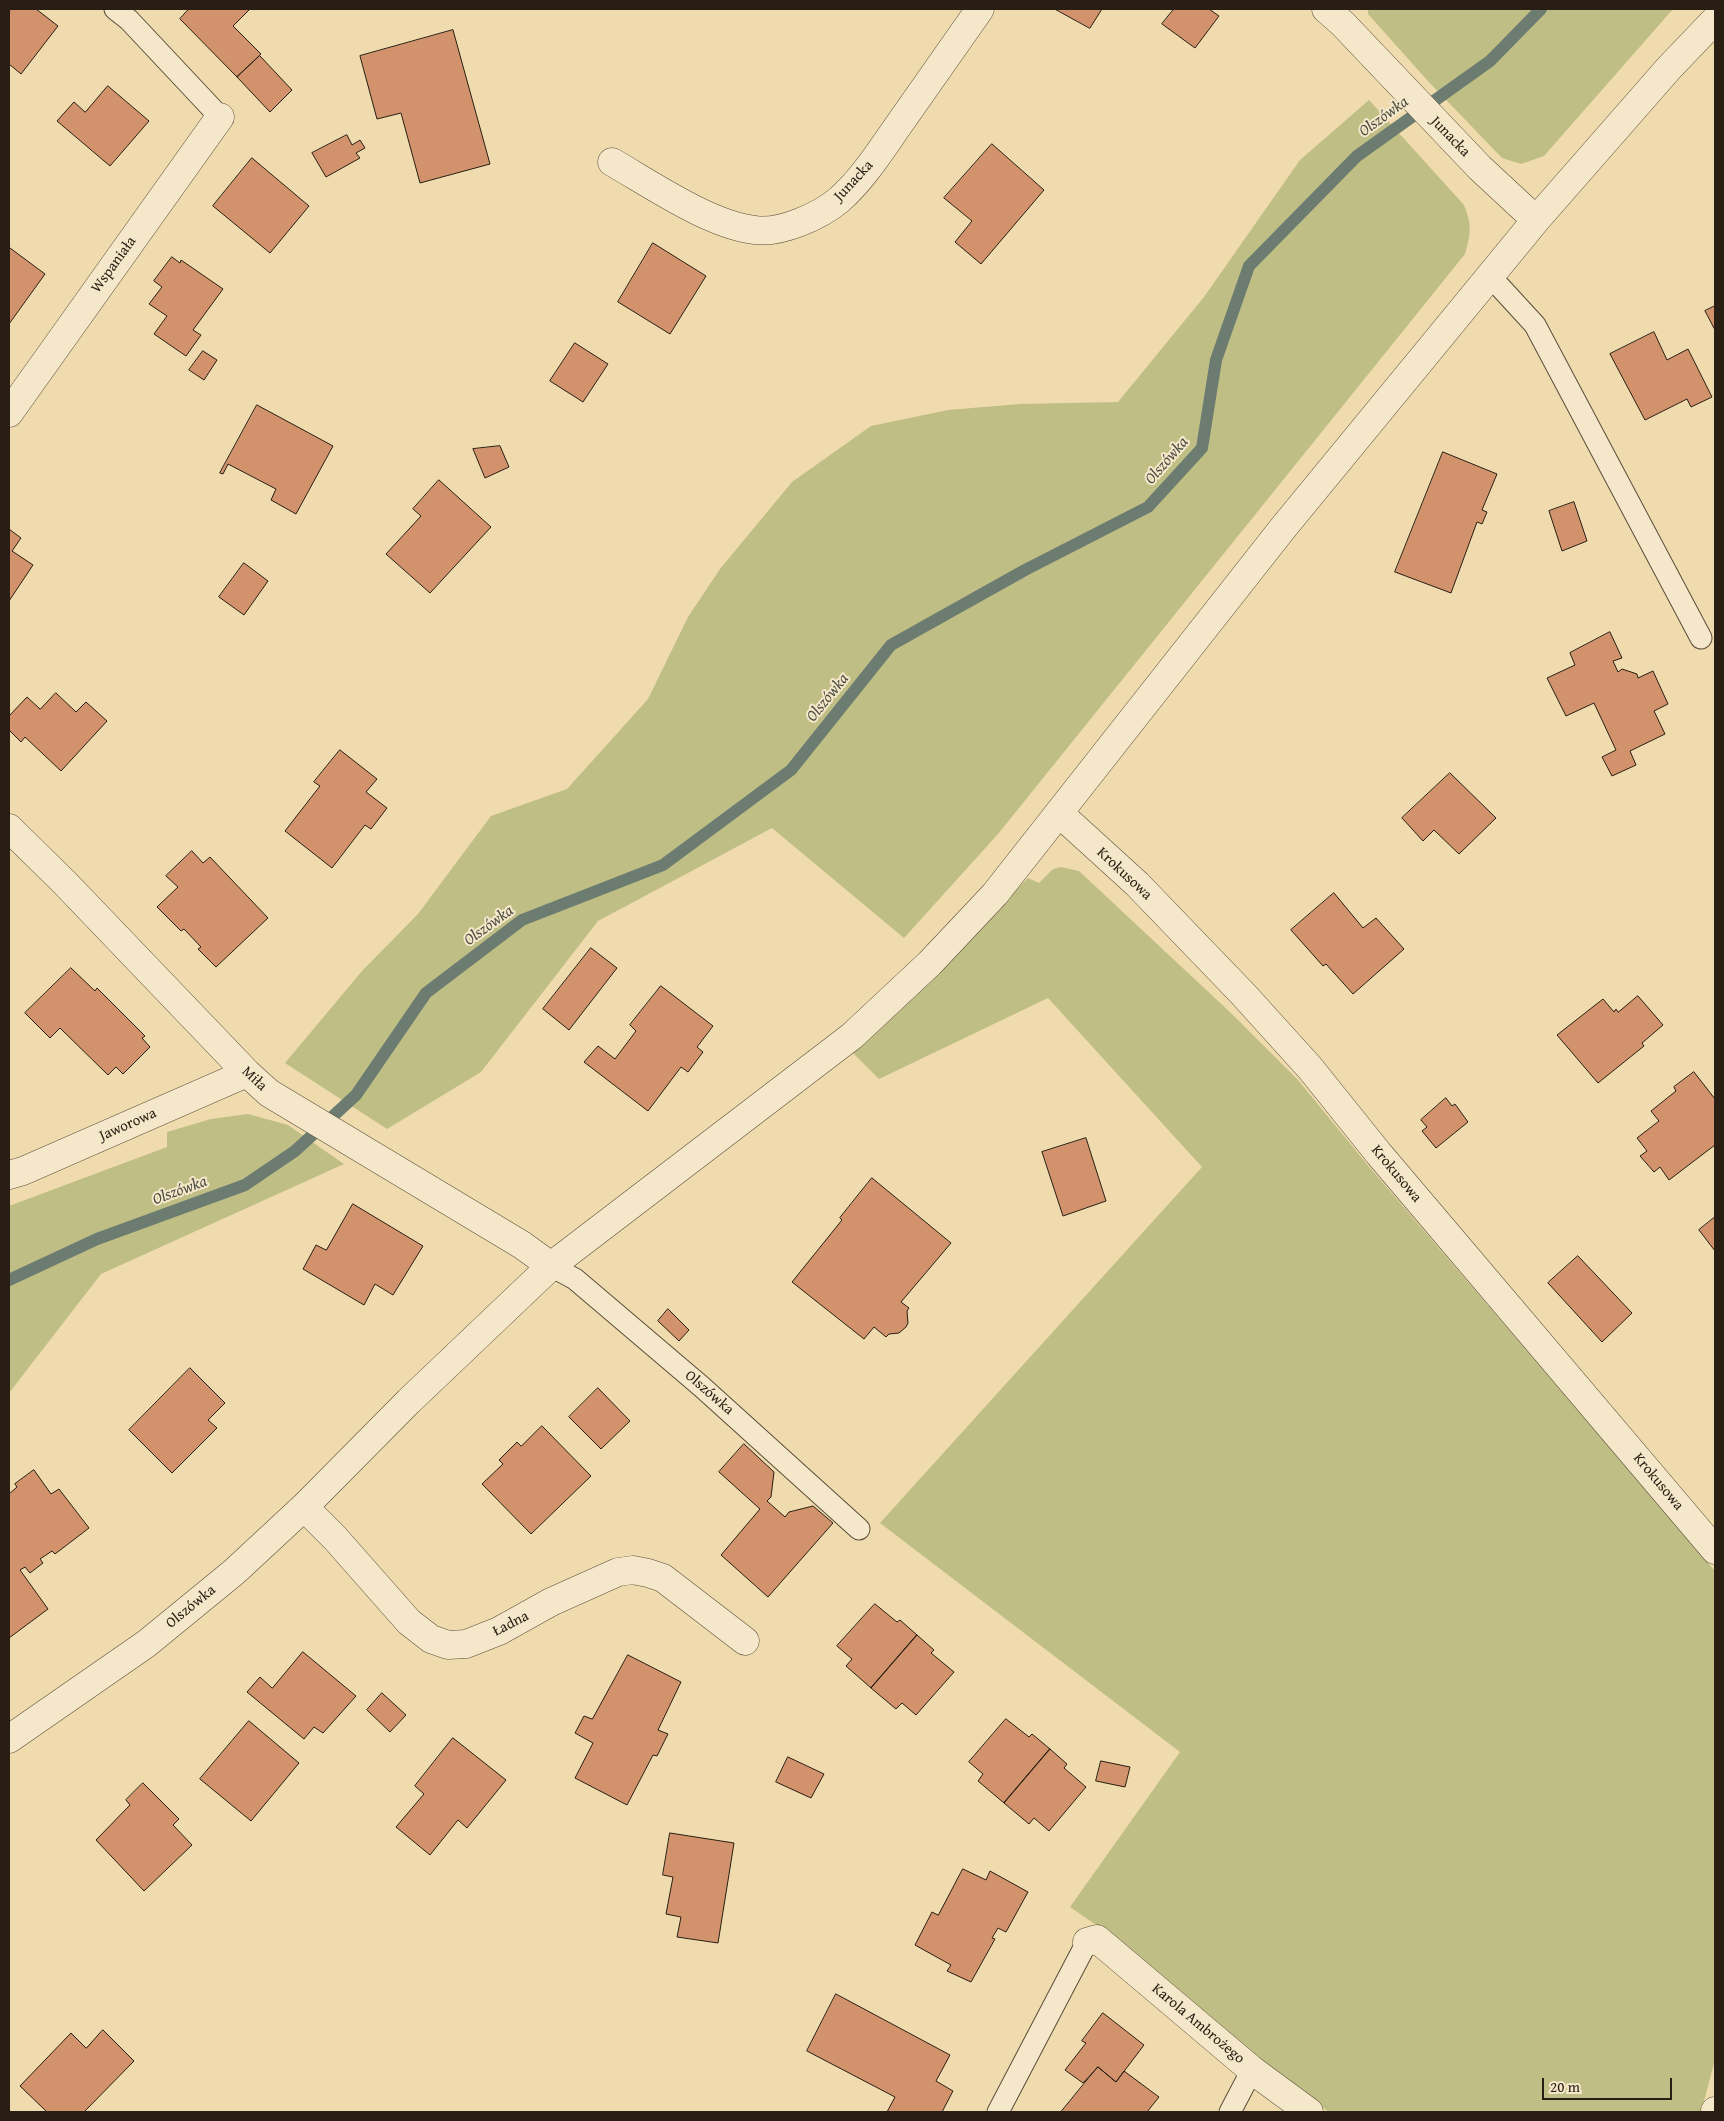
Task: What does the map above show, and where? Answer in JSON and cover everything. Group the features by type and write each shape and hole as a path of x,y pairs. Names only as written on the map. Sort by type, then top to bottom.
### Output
{"street":[{"name":"Junacka","path":"612,162 708,216 734,226 757,231 784,227 812,217 838,200 866,172 980,9"},
{"name":"Junacka","path":"1326,9 1343,24 1480,168 1536,220"},
{"name":"Olszówka","path":"9,1739 146,1644 234,1572 304,1507 410,1401 551,1266 852,1036 930,963 995,894 1283,528 1536,220 1669,68 1715,20"},
{"name":"Wspaniała","path":"9,413 220,117"},
{"name":"Krokusowa","path":"1059,813 1137,884 1244,994 1303,1061 1379,1154 1715,1550"},
{"name":"Miła","path":"9,828 64,882 247,1073 269,1093 522,1245 551,1266"},
{"name":"Jaworowa","path":"9,1175 23,1171 247,1073"},
{"name":"Ładna","path":"304,1507 409,1622 431,1639 448,1645 466,1644 498,1631 552,1602 618,1572 632,1570 648,1572 663,1578 745,1641"},
{"name":"Karola Ambrożego","path":"1088,1942 1097,1939 1252,2070 1309,2112"}],"lane":[{"path":"115,9 129,20 220,117"},
{"path":"1490,276 1535,325 1701,638"},
{"name":"Olszówka","path":"551,1266 575,1279 702,1386 859,1529"},
{"path":"998,2112 1088,1942"},
{"path":"1230,2112 1252,2070"}],"shaded area":[{"path":"1368,9 1673,9 1544,156 1521,164 1502,158 1427,80 1368,14"},
{"path":"1369,100 1464,205 1470,230 1465,254 998,834 904,938 772,828 598,921 481,1072 387,1129 285,1063 362,971 418,914 491,816 567,789 648,699 688,617 720,569 792,482 871,426 948,410 1020,404 1118,402 1204,297 1300,160"},
{"path":"1061,867 1079,871 1232,1014 1298,1080 1366,1163 1715,1571 1715,2060 1701,2112 1329,2112 1261,2062 1105,1931 1070,1907 1180,1752 880,1523 1202,1167 1048,998 879,1079 853,1053 1028,878 1039,883 1053,869"},
{"path":"248,1114 288,1125 344,1164 101,1274 9,1393 9,1206 167,1147 167,1132 211,1119"}],"building":[{"path":"9,9 36,9 58,26 21,74 9,64"},
{"path":"189,9 250,9 233,26 261,54 237,77 180,19"},
{"path":"1055,9 1102,9 1090,28"},
{"path":"1174,9 1209,9 1219,16 1195,48 1162,24"},
{"path":"453,30 490,164 420,183 401,113 377,119 360,56"},
{"path":"260,56 292,90 270,112 237,77"},
{"path":"108,86 149,121 110,166 57,121 74,102 85,112"},
{"path":"347,135 352,145 360,140 365,148 356,153 360,158 326,177 312,153"},
{"path":"992,144 1044,190 981,264 955,242 972,221 944,198"},
{"path":"252,158 309,206 270,253 213,206"},
{"path":"653,243 706,276 670,334 618,302"},
{"path":"10,248 45,274 9,324 9,250"},
{"path":"172,257 180,263 181,260 223,289 193,330 201,335 186,356 154,334 167,316 149,304 162,287 154,281"},
{"path":"1715,306 1715,330 1705,311"},
{"path":"1654,332 1667,360 1688,349 1712,397 1691,407 1687,399 1645,420 1610,354"},
{"path":"575,343 608,364 583,402 550,381"},
{"path":"203,351 217,360 204,380 189,370"},
{"path":"257,405 333,446 296,514 271,500 276,489 228,464 223,474 220,473"},
{"path":"500,446 509,467 485,478 473,449"},
{"path":"1443,452 1497,474 1482,510 1487,512 1482,524 1477,522 1451,593 1395,572"},
{"path":"439,480 491,527 430,593 386,554 421,516 413,509"},
{"path":"1574,502 1587,541 1562,551 1549,511"},
{"path":"9,529 21,538 12,551 33,565 9,601"},
{"path":"244,563 268,581 244,615 219,597"},
{"path":"1610,632 1622,658 1613,661 1618,672 1622,669 1637,674 1638,678 1653,671 1668,704 1654,711 1665,734 1630,751 1636,765 1612,776 1602,757 1616,750 1594,703 1566,716 1547,678 1575,665 1570,653"},
{"path":"56,693 76,712 86,702 107,721 61,771 25,737 21,742 9,730 9,716 27,697 40,709"},
{"path":"340,750 377,779 366,792 387,808 371,829 365,825 332,868 285,831 320,786 314,782"},
{"path":"1450,773 1496,818 1459,854 1434,830 1423,841 1402,818"},
{"path":"192,851 203,863 210,857 268,918 216,967 198,949 201,947 184,929 181,931 157,907 178,887 166,876"},
{"path":"1334,893 1363,928 1376,918 1404,949 1353,994 1326,964 1323,966 1291,930"},
{"path":"591,948 617,968 569,1030 543,1009"},
{"path":"71,968 95,991 97,988 145,1036 142,1038 150,1047 123,1074 116,1067 108,1075 60,1028 50,1038 25,1013"},
{"path":"661,986 713,1026 697,1047 703,1052 688,1072 681,1067 648,1111 584,1062 598,1046 615,1059 636,1031 630,1025"},
{"path":"1638,996 1663,1025 1642,1043 1644,1046 1598,1083 1557,1035 1603,999 1614,1012 1616,1009 1618,1012"},
{"path":"1694,1072 1715,1099 1715,1145 1669,1180 1660,1167 1654,1172 1640,1156 1647,1151 1637,1138 1659,1121 1651,1111 1676,1091 1674,1087"},
{"path":"1446,1098 1452,1106 1455,1104 1468,1122 1436,1148 1422,1131 1427,1127 1421,1120"},
{"path":"1086,1138 1106,1201 1063,1216 1042,1152"},
{"path":"872,1178 951,1243 901,1302 909,1308 907,1311 908,1323 906,1327 899,1333 889,1334 886,1337 874,1327 864,1339 792,1282 842,1220 840,1218"},
{"path":"353,1204 423,1246 393,1295 375,1284 364,1305 303,1269 316,1245 326,1250"},
{"path":"1715,1217 1715,1251 1699,1230"},
{"path":"1578,1256 1632,1313 1602,1342 1548,1283"},
{"path":"668,1309 689,1330 679,1341 658,1321"},
{"path":"190,1368 225,1403 208,1420 217,1428 172,1473 129,1430"},
{"path":"598,1388 630,1421 601,1449 569,1417"},
{"path":"542,1426 591,1476 531,1534 482,1484 503,1464 499,1460 517,1442 521,1446"},
{"path":"744,1444 774,1472 771,1497 767,1501 785,1517 789,1512 813,1506 833,1523 768,1597 721,1555 760,1509 719,1472"},
{"path":"34,1470 51,1494 59,1489 89,1528 55,1554 52,1551 40,1559 43,1563 30,1573 25,1567 20,1570 48,1609 9,1638 9,1494 17,1487 15,1484"},
{"path":"875,1604 897,1622 900,1620 917,1635 871,1688 846,1666 852,1659 837,1646"},
{"path":"917,1635 934,1650 931,1653 954,1672 916,1715 902,1703 896,1709 871,1688"},
{"path":"303,1652 356,1696 323,1733 314,1727 304,1739 247,1692 260,1677 272,1688"},
{"path":"628,1655 681,1682 658,1730 668,1734 657,1756 653,1755 627,1805 575,1778 593,1743 575,1733 584,1716 592,1719"},
{"path":"382,1693 406,1715 390,1732 367,1710"},
{"path":"1006,1719 1029,1737 1032,1734 1050,1749 1004,1803 978,1781 983,1774 969,1762"},
{"path":"249,1721 299,1763 251,1821 200,1779"},
{"path":"453,1738 506,1780 467,1828 458,1820 430,1855 396,1827 424,1794 415,1786"},
{"path":"1050,1749 1067,1764 1064,1768 1086,1787 1049,1831 1034,1818 1029,1824 1004,1803"},
{"path":"788,1757 824,1774 811,1798 776,1782"},
{"path":"1101,1761 1130,1767 1125,1787 1096,1781"},
{"path":"143,1783 179,1819 173,1825 192,1845 144,1891 96,1840 130,1805 126,1800"},
{"path":"670,1833 734,1843 718,1943 677,1937 681,1917 666,1914 673,1877 663,1875"},
{"path":"963,1869 986,1880 990,1871 1028,1892 1006,1932 998,1928 992,1938 995,1939 971,1982 947,1971 951,1965 915,1945 932,1912 938,1915"},
{"path":"836,1994 950,2055 936,2081 953,2091 942,2112 887,2112 895,2097 807,2051"},
{"path":"1103,2013 1144,2045 1116,2082 1098,2067 1083,2083 1065,2070 1086,2043 1082,2041"},
{"path":"103,2030 134,2061 84,2112 47,2112 20,2086 71,2033 86,2048"},
{"path":"1098,2067 1116,2082 1124,2071 1159,2097 1147,2112 1061,2112"}],"waterway":[{"name":"Olszówka","path":"9,1280 97,1239 245,1185 295,1151 356,1095 426,993 522,920 663,865 791,770 891,645 1025,570 1148,507 1202,448 1216,360 1249,266 1357,156 1490,61 1541,9"}]}
